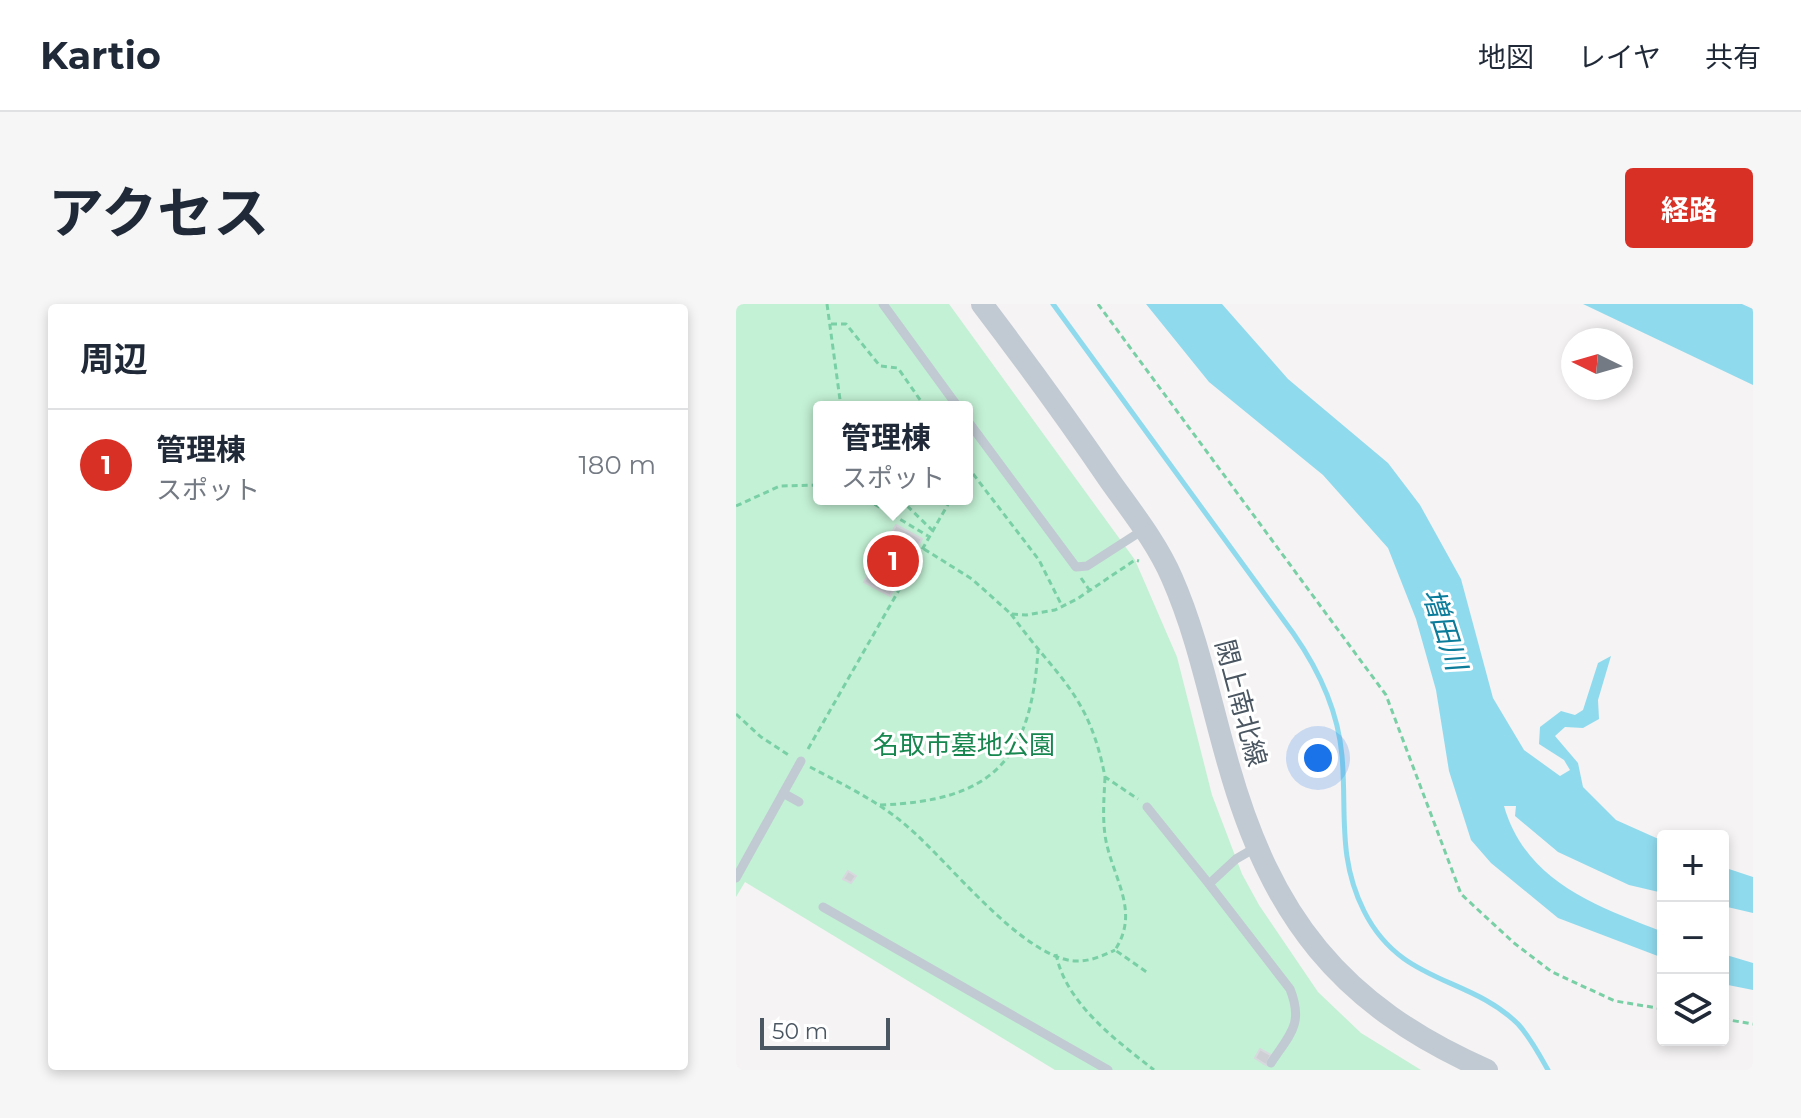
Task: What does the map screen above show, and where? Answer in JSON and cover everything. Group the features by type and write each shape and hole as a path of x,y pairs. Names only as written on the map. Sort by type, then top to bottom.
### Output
{"street":[{"name":"閖上南北線","path":"982,304 1144,529 1172,576 1194,635 1227,760 1255,848 1296,923 1336,970 1399,1022 1445,1051 1487,1070"}],"lane":[{"path":"883,304 954,401"},
{"path":"973,428 1076,567 1087,566 1144,529"},
{"path":"737,875 801,761"},
{"path":"783,793 799,802"},
{"path":"1147,807 1290,989 1297,1007 1297,1022 1271,1063"},
{"path":"1209,884 1239,856 1255,848"},
{"path":"823,907 1108,1070"}],"path":[{"path":"827,304 840,401"},
{"path":"1098,304 1386,695 1461,894 1514,943 1552,972 1615,1001 1657,1008"},
{"path":"831,324 846,324 880,366 898,368 921,401"},
{"path":"973,476 1039,560 1062,606"},
{"path":"736,506 780,486 813,485"},
{"path":"876,505 930,537"},
{"path":"906,505 933,531"},
{"path":"801,761 948,505"},
{"path":"736,714 761,737 880,805 910,828 991,910 1056,954 1073,961 1097,959 1115,950 1123,938 1128,914 1106,843 1105,777 1099,747 1079,699 1011,614 972,579 923,549"},
{"path":"1011,614 1026,615 1062,606 1135,560 1139,561"},
{"path":"880,805 945,798 971,788 992,773 1011,753 1029,721 1038,650"},
{"path":"1105,777 1147,807"},
{"path":"1115,950 1148,973"},
{"path":"1056,954 1067,985 1092,1017 1154,1070"},
{"path":"1729,1020 1753,1024"}],"green space":[{"name":"名取市墓地公園","path":"736,304 949,304 1135,560 1177,657 1212,795 1242,874 1259,905 1318,992 1361,1033 1421,1070 1055,1070 745,882 736,897"}],"water":[{"name":"増田川","path":"1146,304 1222,304 1288,379 1388,463 1420,505 1461,579 1493,698 1524,750 1560,776 1570,770 1564,760 1539,744 1540,727 1561,711 1575,715 1583,710 1598,663 1611,656 1598,700 1599,719 1583,728 1565,727 1555,736 1578,763 1583,787 1616,820 1657,838 1657,892 1629,885 1558,852 1515,816 1516,806 1504,806 1514,832 1546,872 1589,901 1657,930 1657,956 1558,918 1491,863 1471,840 1449,771 1436,690 1416,619 1388,548 1323,475 1209,382"},
{"path":"1583,304 1742,304 1753,309 1753,385"},
{"path":"1729,869 1753,877 1753,913 1729,907"},
{"path":"1729,956 1753,963 1753,990 1729,985"}],"building":[{"path":"896,525 922,539 890,596 864,582"},
{"path":"848,871 856,876 851,883 843,879"},
{"path":"1260,1049 1271,1055 1266,1065 1255,1058"}],"waterway":[{"path":"1053,304 1293,633 1319,676 1332,707 1340,739 1346,853 1350,872 1364,911 1379,935 1416,966 1499,1008 1522,1029 1548,1070"}],"place":[{"name":"管理棟","path":"893,561"}]}
